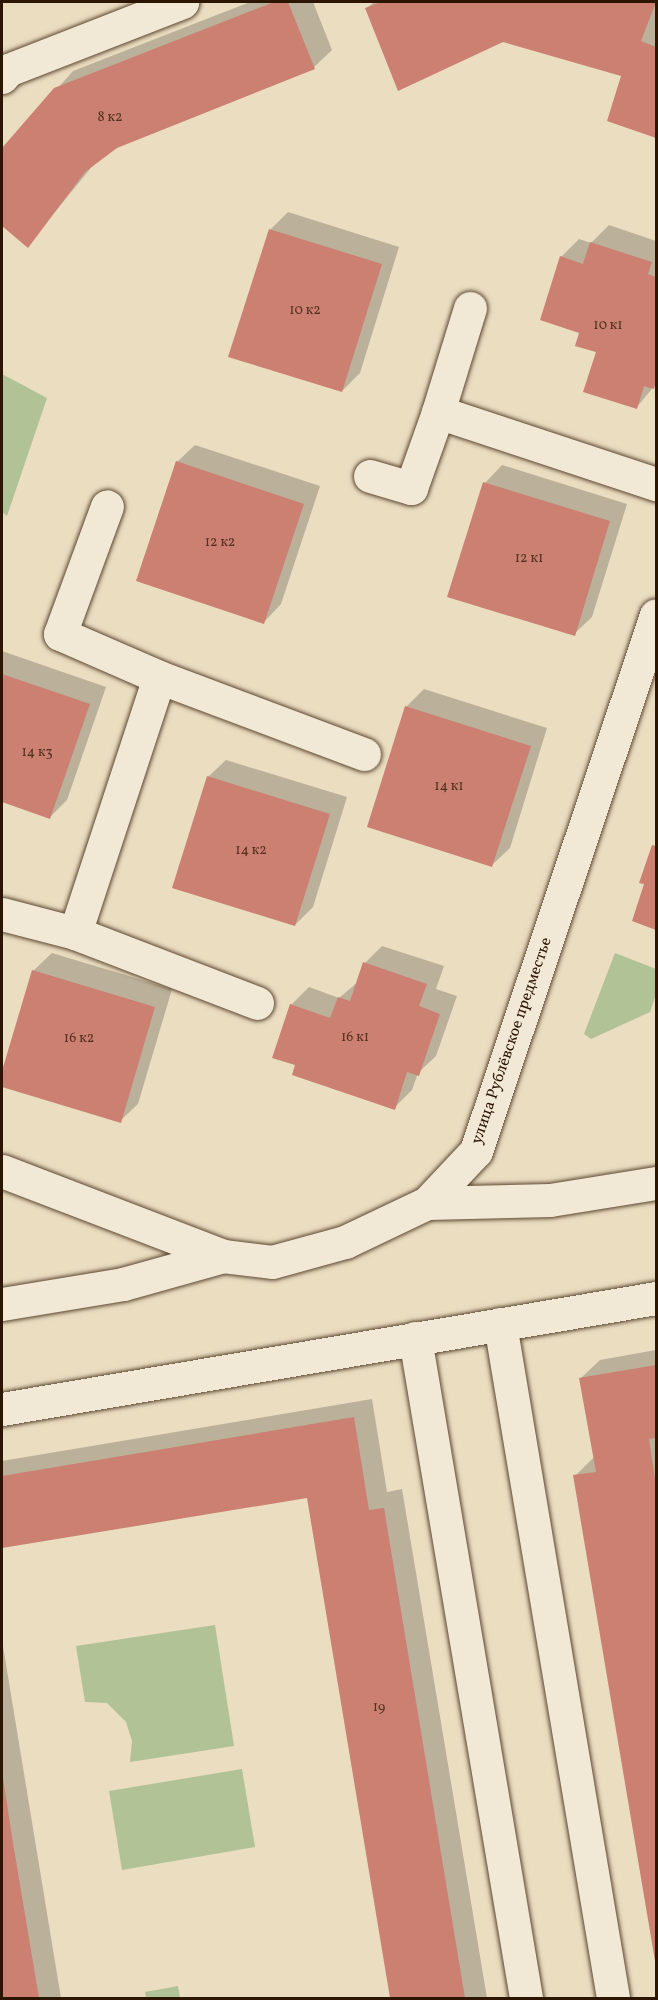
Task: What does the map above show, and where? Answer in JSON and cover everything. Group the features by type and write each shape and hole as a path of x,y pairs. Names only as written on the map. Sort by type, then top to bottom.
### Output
{"street":[{"path":"2,77 8,70 182,2"},
{"path":"370,476 411,488 438,412 470,308"},
{"path":"438,412 657,484"},
{"path":"107,506 60,634 159,677 364,754"},
{"name":"улица Рублёвское предместье","path":"2,1304 123,1284 223,1256 272,1262 345,1242 427,1203 476,1151 657,615"},
{"path":"75,933 159,677"},
{"path":"2,914 75,933 256,1003"},
{"path":"2,1171 223,1256"},
{"path":"427,1203 550,1200 657,1183"},
{"path":"2,1409 657,1298"},
{"path":"500,1324 613,1998"},
{"path":"415,1338 526,1998"}],"green space":[{"path":"2,374 47,398 7,516 2,512"},
{"path":"615,953 656,969 656,994 650,1012 591,1039 584,1034"},
{"path":"215,1625 234,1746 130,1762 132,1741 126,1722 107,1703 85,1702 76,1646"},
{"path":"242,1769 255,1847 122,1870 109,1791"},
{"path":"178,1986 180,1998 146,1998 145,1992"}],"building":[{"path":"274,2 288,2 315,69 117,148 85,172 28,248 2,226 2,148 54,88"},
{"path":"381,2 656,2 641,41 656,47 656,138 607,121 621,76 503,42 398,91 365,8"},
{"path":"269,229 382,264 342,392 228,357"},
{"path":"590,242 652,262 648,274 656,277 656,381 654,389 644,386 637,409 583,392 596,352 575,346 579,333 540,320 560,256 583,264"},
{"path":"176,461 304,504 264,624 136,581"},
{"path":"483,482 610,521 575,636 447,597"},
{"path":"2,674 90,704 50,819 2,802"},
{"path":"405,706 531,746 492,867 367,827"},
{"path":"207,776 330,814 295,926 172,888"},
{"path":"652,845 656,846 656,930 632,921 644,884 639,883"},
{"path":"363,962 427,984 419,1006 440,1014 419,1076 407,1072 395,1110 292,1075 295,1065 272,1058 290,1004 330,1018 338,997 350,1001"},
{"path":"32,970 155,1007 121,1123 2,1087 2,1071"},
{"path":"656,1365 656,1438 649,1439 656,1486 655,1961 573,1475 596,1472 579,1378"},
{"path":"354,1417 369,1510 384,1508 465,1998 390,1998 307,1498 2,1548 2,1476"},
{"path":"3,1778 13,1843 39,1998 2,1998"}]}
